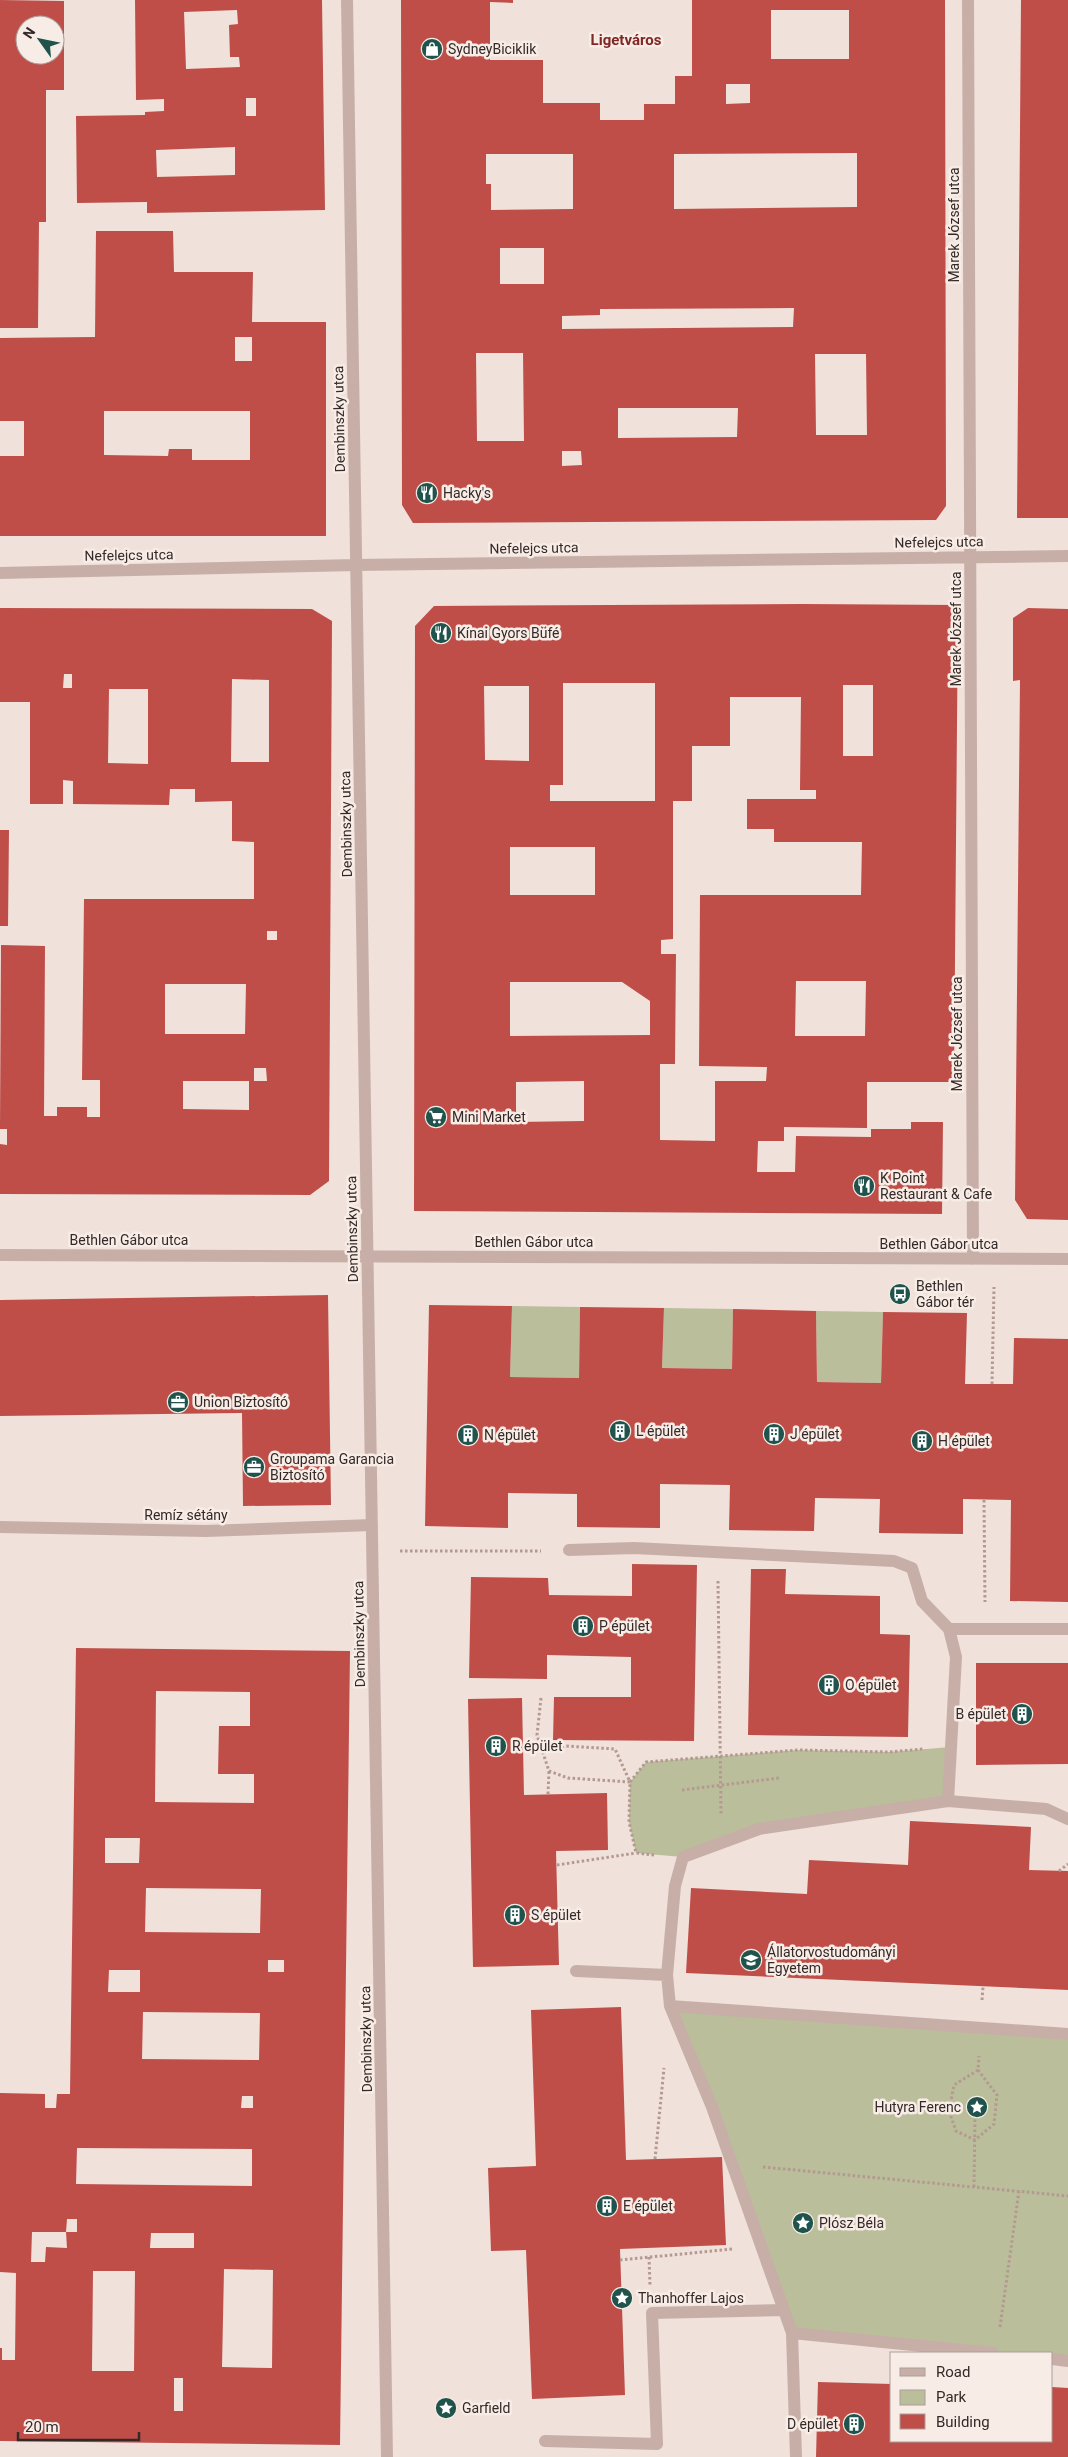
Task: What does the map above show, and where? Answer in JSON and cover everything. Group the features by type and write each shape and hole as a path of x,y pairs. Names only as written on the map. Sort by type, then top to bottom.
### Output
{"street":[{"name":"Dembinszky utca","path":"347,0 387,2457"},
{"name":"Marek József utca","path":"968,0 973,1259"},
{"name":"Nefelejcs utca","path":"0,573 356,565 1068,556"},
{"name":"Bethlen Gábor utca","path":"0,1255 1068,1259"},
{"name":"Remíz sétány","path":"0,1527 206,1531 372,1525"},
{"path":"570,1550 634,1548 894,1561 912,1568 922,1601 950,1629 956,1657 948,1801"},
{"path":"950,1629 1068,1629"},
{"path":"796,2457 792,2333 712,2107 670,2006 667,1975 675,1886 683,1857 759,1829 948,1801 1046,1809 1068,1819"},
{"path":"576,1971 667,1975"},
{"path":"670,2006 1068,2034"},
{"path":"545,2441 657,2444 652,2313 784,2310"},
{"path":"792,2333 983,2352"},
{"path":"1053,2359 1068,2361"}],"path":[{"path":"992,1384 994,1259"},
{"path":"984,1500 985,1629"},
{"path":"372,1552 570,1550"},
{"path":"717,1552 722,1843"},
{"path":"541,1698 537,1735 549,1771 548,1794"},
{"path":"542,1751 566,1746 615,1749 630,1782 628,1822 636,1853"},
{"path":"630,1782 646,1762 720,1754 798,1750 889,1752 951,1746"},
{"path":"549,1771 568,1778 630,1782"},
{"path":"682,1790 779,1778"},
{"path":"557,1865 636,1853 683,1857"},
{"path":"1059,1871 1068,1864"},
{"path":"975,2140 994,2124 997,2095 978,2070 984,1987"},
{"path":"655,2159 664,2064"},
{"path":"975,2140 956,2132 949,2112 954,2085 978,2070"},
{"path":"974,2187 975,2115"},
{"path":"732,2164 1068,2196"},
{"path":"999,2334 1019,2191"},
{"path":"620,2260 761,2246"}],"green space":[{"path":"512,1306 580,1307 579,1378 510,1377"},
{"path":"664,1308 733,1309 732,1369 662,1368"},
{"path":"816,1311 883,1312 881,1383 817,1382"},
{"path":"951,1747 948,1801 759,1829 683,1857 636,1853 629,1822 630,1782 646,1762 798,1750 889,1752"},
{"path":"670,2006 1068,2034 1068,2361 1053,2352 983,2352 792,2333"}],"building":[{"path":"0,0 64,1 64,15 15,15 15,65 64,65 64,90 46,90 46,222 39,222 38,328 0,328"},
{"path":"135,0 322,0 325,210 147,213 147,202 77,203 76,116 145,115 145,112 164,111 164,99 136,100","holes":["237,10 238,24 229,25 230,57 239,57 240,67 186,69 184,12","246,98 256,98 256,116 246,116","235,147 235,175 157,177 156,150"]},
{"path":"401,0 513,0 513,3 490,2 490,60 543,60 543,103 600,103 600,120 644,120 644,104 675,104 675,76 692,76 692,0 945,0 946,506 936,520 413,523 402,505","holes":["771,10 849,10 849,59 771,59","726,84 750,84 750,103 726,104","857,153 857,207 674,209 674,154","486,154 573,154 573,209 491,210 491,184 486,184","500,248 544,248 544,284 500,284","794,308 793,327 562,329 562,316 600,315 600,309","476,353 523,353 524,441 477,441","815,354 866,354 867,435 816,435","618,408 738,408 737,437 618,438","562,451 581,451 582,465 562,466"]},
{"path":"1021,0 1068,0 1068,518 1017,518"},
{"path":"96,231 173,231 174,272 253,272 252,322 326,322 326,536 0,536 0,456 24,456 24,421 0,421 0,338 95,337","holes":["235,337 252,337 252,361 235,361","104,411 250,411 250,460 192,460 192,449 169,449 168,456 104,455"]},
{"path":"958,605 954,1082 867,1082 867,1128 784,1127 784,1141 758,1141 757,1172 795,1172 796,1136 871,1137 871,1129 911,1129 911,1122 943,1122 942,1214 414,1211 415,626 434,606","holes":["563,683 655,683 655,801 550,801 550,785 563,785","843,685 873,685 873,756 843,756","484,686 529,686 529,761 485,760","730,697 801,697 800,790 816,790 816,799 747,799 747,829 774,829 774,842 862,842 861,895 700,895 699,1066 767,1067 766,1081 715,1081 715,1141 660,1140 660,1064 675,1064 676,954 661,954 661,940 673,939 673,801 692,801 692,746 730,746","510,847 595,847 595,895 510,895","796,981 866,981 865,1036 795,1036","510,982 622,982 650,1001 650,1035 510,1036","584,1081 584,1121 516,1122 516,1082"]},
{"path":"0,608 312,609 332,621 329,1181 310,1195 0,1194 0,1144 7,1145 7,1129 0,1129 1,945 45,946 44,1116 57,1116 57,1107 87,1107 87,1117 100,1117 100,1080 82,1080 84,899 254,899 254,842 232,841 232,801 195,802 195,789 170,789 169,805 73,804 73,781 63,780 63,804 30,804 30,702 0,702","holes":["64,674 72,674 72,688 63,688","232,679 269,680 269,762 231,762","109,689 148,689 148,764 108,763","267,931 277,931 277,940 267,940","165,984 246,984 245,1034 165,1034","254,1068 266,1068 267,1081 254,1081","183,1081 249,1081 249,1110 183,1109"]},
{"path":"1028,608 1068,609 1068,1220 1027,1219 1015,1200 1020,680 1013,681 1013,618"},
{"path":"0,830 9,830 8,926 0,926"},
{"path":"328,1295 331,1505 243,1506 242,1413 0,1416 0,1300"},
{"path":"429,1305 512,1306 510,1377 579,1378 580,1307 664,1308 662,1368 732,1369 733,1309 816,1311 817,1382 881,1383 883,1312 967,1313 965,1384 1013,1384 1014,1338 1068,1339 1068,1602 1010,1601 1011,1500 963,1499 963,1534 879,1533 880,1499 815,1498 814,1531 729,1530 730,1485 660,1484 660,1528 577,1527 577,1494 508,1493 508,1528 425,1526"},
{"name":"P épület","path":"632,1564 697,1565 694,1741 553,1740 554,1697 631,1697 631,1657 547,1655 547,1679 469,1678 471,1577 548,1578 549,1595 632,1596"},
{"name":"O épület","path":"751,1569 786,1569 785,1594 880,1596 880,1634 910,1635 908,1737 748,1735"},
{"path":"76,1648 350,1651 340,2445 0,2441 0,2348 2,2348 2,2360 15,2360 16,2273 0,2272 0,2093 45,2094 45,2108 56,2108 57,2094 70,2094","holes":["156,1691 250,1692 250,1726 219,1726 218,1774 254,1774 254,1803 155,1802","105,1838 140,1838 139,1863 105,1863","146,1888 261,1889 260,1933 145,1932","268,1960 284,1960 284,1972 268,1972","109,1970 140,1970 140,1992 108,1992","143,2012 260,2013 259,2060 142,2059","242,2096 253,2096 253,2108 241,2108","77,2148 252,2149 252,2186 76,2184","67,2219 77,2219 77,2232 66,2232","32,2232 66,2232 67,2248 46,2247 45,2262 31,2262","151,2233 194,2233 194,2248 150,2248","224,2269 273,2270 272,2368 222,2367","93,2271 135,2271 134,2371 92,2371","174,2378 183,2378 183,2411 174,2411"]},
{"name":"B épület","path":"976,1663 1068,1663 1068,1764 976,1765"},
{"path":"522,1698 524,1795 607,1793 608,1850 556,1851 559,1965 473,1967 468,1699"},
{"path":"910,1821 1031,1827 1029,1870 1068,1871 1068,1990 686,1973 691,1888 807,1894 809,1860 908,1865"},
{"name":"E épület","path":"621,2007 626,2160 722,2157 726,2245 620,2249 625,2395 532,2399 526,2250 491,2251 488,2168 536,2166 531,2010"},
{"name":"D épület","path":"818,2382 890,2384 890,2442 1053,2442 1053,2387 1068,2388 1068,2457 816,2457"}],"place":[{"name":"SydneyBiciklik","path":"432,49"},
{"name":"Hacky's","path":"427,493"},
{"name":"Kínai Gyors Büfé","path":"441,633"},
{"name":"Mini Market","path":"436,1117"},
{"name":"K Point Restaurant & Cafe","path":"864,1186"},
{"name":"Bethlen Gábor tér","path":"900,1294"},
{"name":"Union Biztosító","path":"178,1402"},
{"name":"L épület","path":"620,1431"},
{"name":"J épület","path":"774,1434"},
{"name":"N épület","path":"468,1435"},
{"name":"H épület","path":"922,1441"},
{"name":"Groupama Garancia Biztosító","path":"254,1467"},
{"name":"P épület","path":"583,1626"},
{"name":"O épület","path":"829,1685"},
{"name":"B épület","path":"1022,1714"},
{"name":"R épület","path":"496,1746"},
{"name":"S épület","path":"515,1915"},
{"name":"Állatorvostudományi Egyetem","path":"751,1960"},
{"name":"Hutyra Ferenc","path":"977,2107"},
{"name":"E épület","path":"607,2206"},
{"name":"Plósz Béla","path":"803,2223"},
{"name":"Thanhoffer Lajos","path":"622,2298"},
{"name":"Garfield","path":"446,2408"},
{"name":"D épület","path":"854,2424"}],"district":[{"name":"Ligetváros","path":"626,40"}]}
